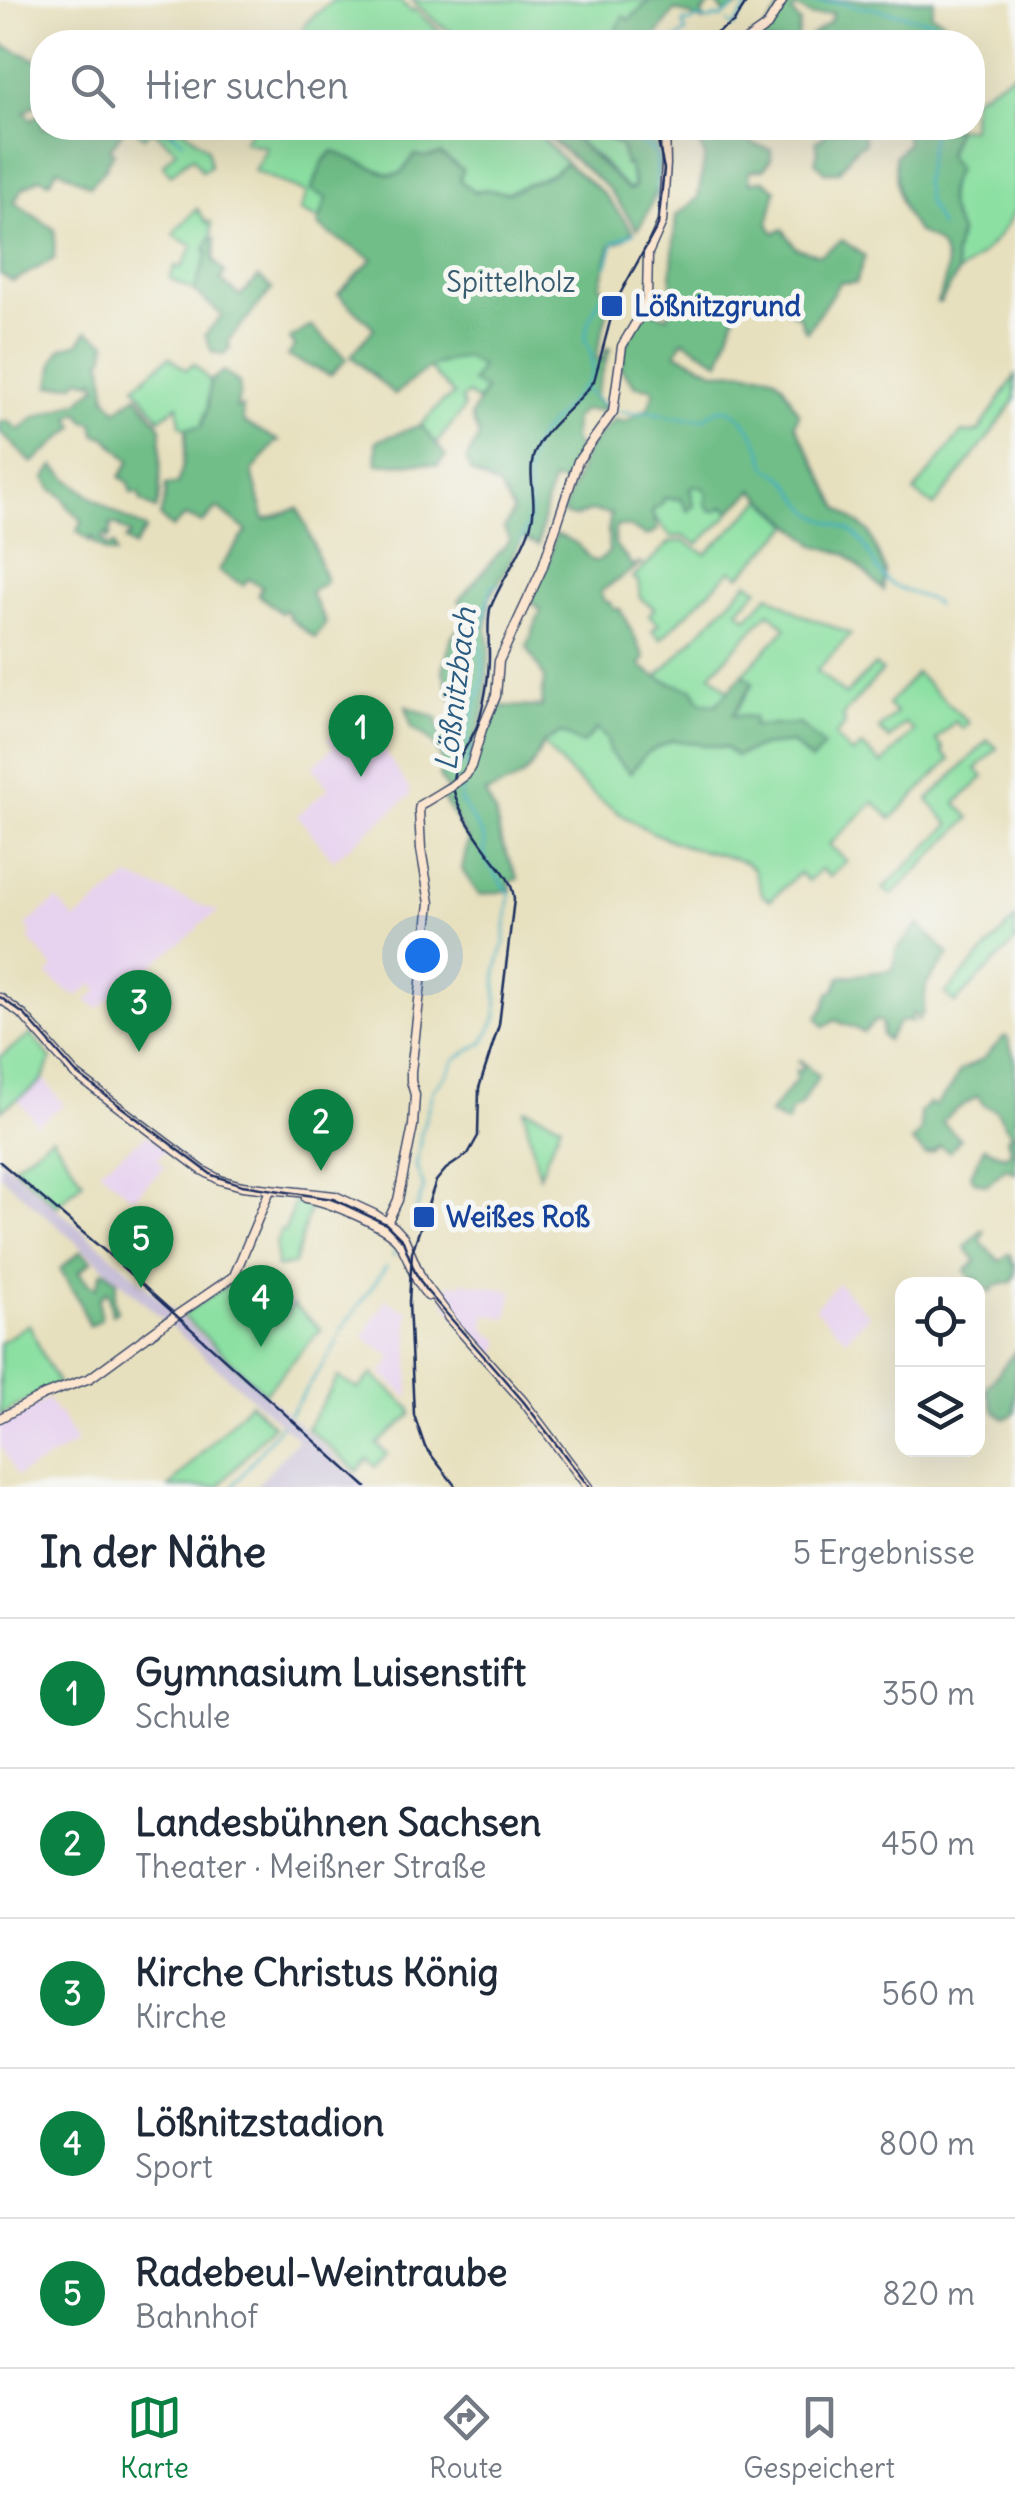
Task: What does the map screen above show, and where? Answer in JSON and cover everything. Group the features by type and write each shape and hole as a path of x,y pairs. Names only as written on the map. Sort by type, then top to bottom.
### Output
{"street":[{"path":"761,30 783,0"},
{"path":"385,1226 398,1200 413,1126 415,1095 411,1072 430,902 419,829 420,804 458,781 494,704 499,661 542,569 578,461 614,410 622,346 644,309 648,253 662,222 666,140"},
{"path":"0,998 24,1016 75,1074 202,1170 227,1182 326,1202 385,1226 402,1246 412,1274 425,1294 452,1319 523,1401 588,1487"},
{"path":"0,1418 44,1395 90,1378 234,1276 272,1191"}],"shaded area":[{"path":"356,716 386,753 410,796 333,860 297,815 329,788 312,767 333,747 327,739"},
{"path":"129,877 219,912 99,1008 86,1001 98,991 93,984 78,996 48,975 54,968 29,939 31,933 26,925 57,900 75,920"},
{"path":"43,1078 64,1105 37,1124 17,1098"},
{"path":"147,1135 167,1150 157,1159 165,1167 133,1198 99,1170"},
{"path":"0,1159 368,1487 255,1487 298,1439 0,1175"},
{"path":"257,1274 293,1305 275,1324 230,1283"},
{"path":"461,1281 513,1291 507,1318 486,1314 484,1327 501,1342 495,1356 489,1356 445,1303 445,1288 452,1283 460,1285"},
{"path":"838,1283 869,1315 846,1339 814,1308"},
{"path":"386,1299 408,1309 410,1399 382,1374 393,1357 363,1337"},
{"path":"48,1399 77,1443 17,1476 0,1445 0,1425"}],"green space":[{"path":"333,0 399,0 438,30 303,30"},
{"path":"412,0 650,0 629,20 623,17 616,30 449,30"},
{"path":"650,0 745,0 725,14 714,1 702,13 704,21 675,10 661,30 616,30 623,16 629,20"},
{"path":"786,0 934,0 931,14 943,20 944,30 819,30 830,22 833,13 811,16 796,7 792,12 800,23 799,30 765,30"},
{"path":"0,44 30,57 30,108 25,112 30,118 30,140 116,140 110,149 114,153 107,167 90,186 58,168 49,182 41,178 23,188 14,202 55,230 54,259 13,281 0,274"},
{"path":"1015,72 1015,210 991,245 958,273 954,256 960,233 947,208 951,179 947,155 953,140 985,140 985,91"},
{"path":"165,140 197,140 207,148 210,166 202,171 193,157 171,175 163,165 176,150"},
{"path":"544,140 566,163 552,174 506,193 485,189 463,195 327,198 320,220 300,211 307,193 254,171 267,147 244,142"},
{"path":"575,140 629,190 635,187 629,165 625,165 622,148 610,140 654,140 660,168 652,200 637,229 609,189 554,142"},
{"path":"576,140 610,140 622,148 634,188 627,189"},
{"name":"Spittelholz","path":"697,140 752,140 751,143 771,150 771,159 764,169 749,171 750,183 764,180 776,190 768,224 774,233 783,229 796,248 820,255 842,240 865,256 856,283 840,282 807,332 800,317 782,307 740,300 720,362 683,340 676,353 716,372 766,373 780,381 799,414 795,424 839,508 869,532 885,571 883,590 846,554 815,545 754,490 731,511 724,506 716,511 705,503 704,488 693,486 690,489 694,506 688,511 681,499 664,498 662,505 655,508 652,513 658,529 650,535 616,526 614,541 618,549 632,566 642,563 600,592 605,602 620,609 645,658 640,665 665,681 693,689 701,702 716,705 743,674 753,683 733,715 754,717 753,726 800,724 824,746 811,761 792,743 762,746 736,756 726,748 673,740 645,754 630,773 609,752 607,739 597,729 582,744 562,733 543,743 522,777 485,793 518,879 509,882 511,890 479,895 462,870 468,840 441,795 449,792 439,776 439,753 426,736 412,728 406,706 437,718 439,732 447,734 455,707 443,671 452,636 470,614 459,600 510,540 504,529 513,511 499,487 471,472 466,460 479,436 471,416 485,390 472,382 481,367 466,357 443,362 420,374 395,395 351,356 374,328 338,294 373,259 318,225 327,198 311,190 324,160 333,151 390,175 401,173 415,155 441,154 463,170 460,180 474,192 485,189 507,193 552,174 566,163 603,193 633,231 611,245 600,287 617,292 609,305 596,358 602,360 606,348 610,349 594,399 609,411 583,410 574,418 573,440 581,452 566,484 553,480 538,545 523,538 490,598 484,711 469,764 497,706 542,707 544,677 527,647 541,610 529,601 549,561 555,534 576,543 594,561 609,552 611,514 562,514 588,448 614,419 624,422 648,408 654,392 652,388 636,386 621,369 624,347 645,309 667,317 672,306 676,216 698,198 705,156"},
{"path":"907,140 952,140 947,154 957,170 948,195 960,233 954,256 958,273 940,303 937,302 946,268 943,251 914,228 898,192 895,157"},
{"path":"816,141 865,143 856,148 838,172 825,172 815,161"},
{"path":"197,209 207,223 211,222 212,234 194,291 170,278 175,266 181,268 193,246 174,236"},
{"path":"211,237 215,239 214,261 225,273 220,280 240,296 259,277 272,289 228,341 230,347 224,355 212,352 205,335 222,315 194,291"},
{"path":"311,326 347,359 330,375 287,356 295,346 290,339"},
{"path":"87,331 107,343 101,359 106,397 117,410 137,395 161,427 156,510 141,501 139,493 131,493 128,482 120,477 130,461 105,437 96,435 93,423 85,421 79,412 70,417 75,427 32,463 0,432 0,421 20,430 33,418 81,401 98,386 95,379 80,379 74,384 50,386 54,360 62,348 79,343"},
{"path":"169,357 186,370 194,364 210,381 202,426 180,425 178,405 160,419 135,386"},
{"path":"466,357 481,366 480,385 485,390 478,402 468,394 462,398 464,409 436,444 421,425 454,395 428,367"},
{"path":"224,371 239,383 236,408 242,407 243,422 279,441 252,472 265,520 298,508 313,543 326,582 310,592 326,623 315,638 284,610 281,613 258,594 262,587 248,579 243,585 218,571 247,531 218,508 202,523 185,516 172,528 160,517 166,485 177,484 182,470 186,428 202,426 210,381"},
{"path":"1015,376 1015,400 934,506 914,492 962,432 979,431"},
{"path":"421,425 446,456 438,465 377,464 376,441"},
{"path":"54,466 97,501 146,529 134,547 125,540 131,534 120,526 111,524 110,537 107,539 106,533 101,538 107,547 114,545 116,554 106,552 94,543 94,538 90,541 77,531 83,522 45,478"},
{"path":"698,485 731,511 698,544 683,536 671,537 652,513 663,498 681,499 694,506 690,489"},
{"path":"763,499 791,525 740,576 731,570 661,639 652,631 659,624 649,616 654,608 640,598 638,581 633,578 670,542 683,541 706,554"},
{"path":"748,582 759,589 738,610 747,618 769,595 800,614 851,634 817,671 845,695 875,665 882,671 843,715 845,725 835,736 852,754 862,746 882,764 914,731 905,723 889,739 879,729 896,713 888,705 916,673 969,723 963,729 955,721 936,740 950,760 891,819 874,802 829,845 847,861 830,877 821,869 808,881 799,873 771,900 763,896 754,870 747,863 681,844 635,823 585,787 543,743 563,732 597,728 635,767 652,749 673,740 726,748 736,756 762,746 792,743 810,760 824,746 752,726 732,715 753,684 743,674 786,628 769,612 711,674 729,691 716,705 700,702 693,689 657,677"},
{"path":"988,740 997,748 976,769 984,777 956,803 970,818 892,895 883,889 950,825 928,800"},
{"path":"1015,919 1015,942 955,1003 945,994"},
{"path":"919,924 949,955 926,985 923,1013 918,1020 912,1013 912,1021 899,1022 887,1040 882,1036 882,1023 876,1020 863,1033 836,1020 824,1027 817,1017 840,977 893,970 896,951"},
{"path":"31,1034 51,1059 47,1070 37,1085 0,1111 0,1057"},
{"path":"1004,1037 1015,1059 1015,1173 1006,1168 987,1185 974,1181 971,1174 984,1147 1004,1156 1011,1152 1007,1138 1011,1134 996,1110 984,1105 977,1096 942,1122 960,1139 950,1152 939,1146 926,1155 912,1142 921,1131 920,1112 929,1103 935,1106 960,1071 984,1058"},
{"path":"800,1060 819,1076 800,1106 790,1112 788,1123 769,1114 796,1080 796,1070 801,1071 803,1066"},
{"path":"524,1110 561,1124 539,1175"},
{"path":"52,1137 83,1181 57,1206 13,1166"},
{"path":"295,1201 311,1203 294,1264 277,1267 276,1244"},
{"path":"984,1231 983,1245 1000,1261 1012,1256 1012,1282 995,1286 991,1292 985,1286 985,1277 970,1277 965,1271 976,1261 965,1247"},
{"path":"81,1251 92,1261 79,1272 88,1283 96,1288 102,1271 117,1281 117,1311 112,1314 108,1292 104,1293 99,1300 101,1319 89,1326 60,1269"},
{"path":"230,1283 275,1324 293,1305 321,1329 265,1393 182,1315"},
{"path":"29,1324 58,1383 0,1415 0,1343"},
{"path":"1015,1351 1015,1413 1005,1419 994,1410 986,1389"},
{"path":"372,1374 410,1408 411,1415 377,1444 387,1454 375,1467 368,1459 357,1471 307,1428 338,1377 358,1389"},
{"path":"250,1403 273,1425 218,1487 169,1487"}],"waterway":[{"name":"Lößnitzbach","path":"685,30 685,21 721,18 745,0"},
{"path":"731,26 752,0"},
{"path":"800,0 841,3 931,21 936,30"},
{"name":"Lößnitzbach","path":"640,140 657,157 657,201"},
{"path":"931,140 924,181 927,201 940,227"},
{"name":"Lößnitzbach","path":"607,266 614,242 634,233"},
{"name":"Lößnitzbach","path":"521,543 530,517 527,469 532,448 590,379 591,353 585,339 588,322 603,293"},
{"path":"584,389 609,409"},
{"path":"617,411 704,419 719,409 733,412 752,432 766,466 788,481 810,511 855,534 891,584 936,605"},
{"name":"Lößnitzbach","path":"466,767 471,748 466,736 483,671 477,633 493,585 499,585"},
{"name":"Lößnitzbach","path":"413,1220 424,1187 416,1167 433,1090 455,1059 484,1042 497,1017 496,972 510,894 486,861 484,838 460,800 463,780"},
{"name":"Lößnitzbach","path":"393,1256 397,1247"},
{"name":"Lößnitzbach","path":"290,1414 386,1267"},
{"name":"Lößnitzbach","path":"232,1487 281,1425"}],"tram line":[{"path":"0,997 25,1015 76,1073 212,1175 242,1185 333,1199 386,1224 403,1241 425,1289 523,1401 589,1487"}],"railway":[{"path":"721,30 733,23 748,0"},
{"path":"456,1487 425,1447 414,1415 409,1302 412,1252 436,1181 468,1154 478,1136 479,1088 499,1025 514,899 508,879 462,812 453,778 484,701 490,609 531,524 533,456 550,429 594,381 615,303 658,225 664,169 658,140"},
{"path":"0,1162 107,1253 366,1487"}],"place":[{"name":"Lößnitzgrund","path":"612,306"},
{"name":"Gymnasium Luisenstift","path":"361,777"},
{"name":"Kirche Christus König","path":"139,1052"},
{"name":"Landesbühnen Sachsen","path":"321,1171"},
{"name":"Weißes Roß","path":"424,1217"},
{"name":"Radebeul-Weintraube","path":"141,1288"},
{"name":"Lößnitzstadion","path":"261,1347"}]}
